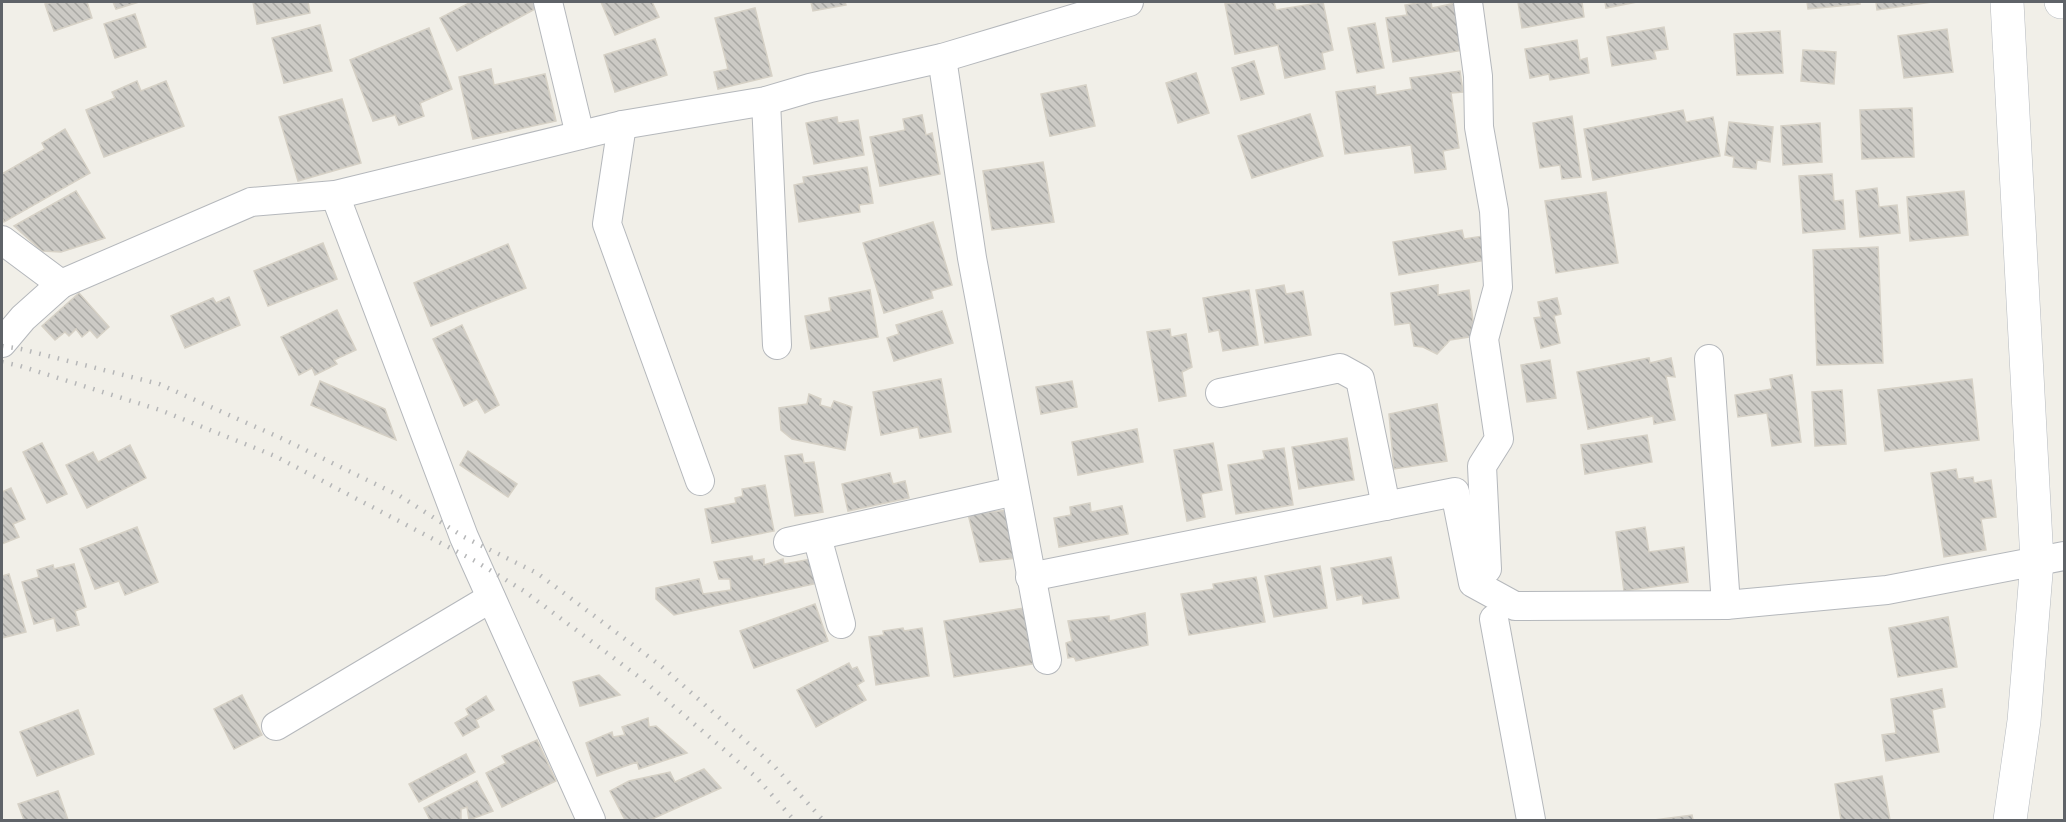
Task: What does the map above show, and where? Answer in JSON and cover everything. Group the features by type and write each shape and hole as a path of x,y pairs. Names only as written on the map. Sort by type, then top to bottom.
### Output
{"street":[{"path":"548,2 580,135"},
{"path":"2,343 23,318 61,284 251,202 335,195 622,125 766,101 810,88 942,58 1129,2"},
{"path":"1468,2 1478,76 1479,127 1494,211 1498,287 1484,339 1499,439 1482,466 1487,569"},
{"path":"2007,2 2051,559 2010,820"},
{"path":"942,58 972,258 1047,660"},
{"path":"766,101 777,345"},
{"path":"622,125 607,224 700,481"},
{"path":"335,195 464,537 591,820"},
{"path":"2,240 61,284"},
{"path":"1708,359 1726,605"},
{"path":"1220,393 1340,368 1360,379 1386,506"},
{"path":"788,542 1015,491"},
{"path":"1030,577 1455,492 1473,583 1515,606 1726,605 1887,590 2051,559"},
{"path":"817,537 841,624"},
{"path":"276,726 491,598"},
{"path":"1494,619 1531,820"}],"building":[{"path":"87,2 92,18 54,31 45,4"},
{"path":"113,2 139,2 116,9"},
{"path":"253,2 308,2 310,13 257,24"},
{"path":"471,2 533,2 537,8 457,51 440,18"},
{"path":"601,2 652,2 659,17 615,35"},
{"path":"811,2 845,2 846,5 813,11"},
{"path":"1274,2 1276,10 1323,2 1333,50 1322,53 1325,69 1285,78 1278,45 1235,54 1225,4"},
{"path":"1431,2 1432,8 1456,3 1464,50 1393,62 1386,18 1407,15 1405,5"},
{"path":"1518,2 1582,2 1584,17 1522,28"},
{"path":"1605,2 1637,2 1606,8"},
{"path":"1807,2 1860,2 1860,4 1808,9"},
{"path":"1876,2 1932,2 1877,10"},
{"path":"755,8 772,76 718,89 714,72 728,69 715,18"},
{"path":"135,14 146,47 115,58 104,24"},
{"path":"1375,23 1384,68 1357,73 1348,28"},
{"path":"320,25 332,71 284,83 272,38"},
{"path":"1664,27 1668,49 1654,51 1656,59 1612,66 1607,37"},
{"path":"429,28 452,89 420,103 424,116 399,125 395,115 373,121 350,60"},
{"path":"1947,29 1953,72 1904,78 1898,36"},
{"path":"1780,31 1783,73 1737,75 1734,34"},
{"path":"655,39 667,75 615,92 604,55"},
{"path":"1577,40 1580,60 1587,58 1589,73 1550,80 1549,74 1530,78 1525,49"},
{"path":"1803,50 1836,52 1834,84 1801,81"},
{"path":"1254,61 1264,94 1241,100 1232,68"},
{"path":"491,69 494,85 545,74 556,121 473,139 459,77"},
{"path":"1460,71 1463,92 1451,93 1459,148 1443,151 1446,169 1415,173 1411,145 1345,154 1336,92 1375,86 1376,95 1412,89 1410,78"},
{"path":"1196,73 1209,113 1178,123 1166,83"},
{"path":"137,81 141,91 166,81 184,126 104,157 86,110 115,98 112,92"},
{"path":"1086,85 1095,126 1050,136 1041,94"},
{"path":"342,99 361,163 298,181 279,117"},
{"path":"1912,108 1914,157 1862,159 1860,110"},
{"path":"1683,110 1686,122 1713,117 1720,156 1593,180 1584,129"},
{"path":"1310,114 1323,156 1252,178 1238,136"},
{"path":"922,115 926,135 932,133 940,174 880,186 870,137 905,130 903,119"},
{"path":"1572,116 1581,177 1562,179 1560,165 1540,168 1533,123"},
{"path":"837,117 838,123 858,120 864,155 814,164 806,123"},
{"path":"1729,122 1773,127 1770,162 1757,160 1756,169 1733,167 1734,157 1725,155"},
{"path":"1820,123 1822,162 1783,165 1781,126"},
{"path":"65,129 90,173 4,222 2,174 45,149 42,143"},
{"path":"1043,162 1054,222 992,230 983,171"},
{"path":"867,167 873,203 859,205 860,212 799,222 794,185 804,183 803,177"},
{"path":"1832,174 1834,201 1843,200 1845,229 1803,233 1799,176"},
{"path":"1877,188 1879,207 1897,205 1900,233 1860,237 1856,191"},
{"path":"76,191 105,238 61,252 42,251 14,226"},
{"path":"1964,191 1968,235 1910,241 1907,197"},
{"path":"1606,192 1618,263 1556,273 1545,201"},
{"path":"933,222 952,285 931,291 933,298 884,313 863,243"},
{"path":"1462,230 1464,239 1483,236 1487,260 1399,275 1393,242"},
{"path":"323,243 337,279 268,306 254,271"},
{"path":"508,244 526,288 431,326 414,283"},
{"path":"1878,247 1883,363 1817,365 1813,250"},
{"path":"1284,285 1286,294 1303,291 1311,335 1265,343 1256,290"},
{"path":"1438,285 1438,295 1469,290 1475,336 1450,340 1437,354 1423,347 1414,346 1410,323 1395,325 1391,293"},
{"path":"870,290 878,337 811,349 805,316 831,311 829,298"},
{"path":"1249,290 1258,345 1223,351 1219,330 1209,332 1203,298"},
{"path":"79,293 109,327 97,338 90,330 82,337 76,329 69,336 65,332 55,340 42,326"},
{"path":"229,297 240,325 185,348 171,316 213,298 216,303"},
{"path":"1557,298 1561,314 1554,316 1560,343 1541,348 1534,318 1541,317 1538,302"},
{"path":"337,310 356,350 334,360 337,364 315,375 312,368 299,375 281,337"},
{"path":"942,311 953,343 894,361 887,338 899,334 896,325"},
{"path":"462,325 499,405 485,413 477,399 464,406 433,339"},
{"path":"1170,329 1171,337 1186,334 1192,367 1182,372 1186,396 1159,401 1147,332"},
{"path":"1649,358 1650,363 1671,358 1675,377 1666,376 1675,420 1654,424 1653,416 1588,429 1577,372"},
{"path":"1550,360 1556,398 1527,402 1521,365"},
{"path":"1792,375 1801,442 1772,446 1767,413 1738,417 1735,395 1772,389 1770,379"},
{"path":"941,379 951,432 920,438 918,427 881,435 873,392"},
{"path":"1972,379 1979,440 1885,451 1878,390"},
{"path":"320,381 385,409 396,440 311,405"},
{"path":"1072,381 1077,407 1041,414 1036,387"},
{"path":"1842,390 1846,444 1815,446 1812,392"},
{"path":"809,394 821,399 820,405 831,408 834,401 852,407 845,450 792,439 781,430 779,408 807,404"},
{"path":"1437,404 1447,461 1394,469 1389,414"},
{"path":"1137,429 1143,462 1078,475 1072,442"},
{"path":"1647,435 1652,462 1585,474 1581,445"},
{"path":"1347,438 1354,480 1299,489 1292,447"},
{"path":"42,443 67,494 47,503 23,452"},
{"path":"1213,443 1222,490 1201,494 1205,517 1187,521 1174,450"},
{"path":"130,445 146,478 87,508 66,465 93,452 98,462"},
{"path":"1284,448 1293,505 1236,514 1228,465 1265,459 1263,451"},
{"path":"468,451 517,484 508,497 460,465"},
{"path":"802,454 804,463 814,462 823,512 795,516 785,456"},
{"path":"1956,469 1958,479 1973,477 1974,483 1991,480 1996,517 1981,519 1986,550 1944,557 1931,473"},
{"path":"890,473 893,484 905,481 909,498 848,511 842,484"},
{"path":"765,485 774,531 712,543 705,509 736,503 735,498 743,496 742,489"},
{"path":"11,488 25,519 13,524 19,537 2,544 2,492"},
{"path":"1090,503 1091,512 1122,506 1128,534 1059,547 1054,518 1071,515 1070,507"},
{"path":"1010,510 1018,558 980,562 968,514"},
{"path":"137,527 158,582 125,595 119,581 95,589 80,549"},
{"path":"1645,527 1649,552 1684,547 1688,582 1624,591 1616,532"},
{"path":"752,556 753,561 764,559 764,565 783,559 784,564 811,559 818,583 674,615 656,599 656,588 699,579 703,594 731,590 730,579 719,579 714,562"},
{"path":"1391,557 1399,598 1363,604 1362,595 1337,600 1331,568"},
{"path":"74,564 86,607 75,611 79,625 57,631 54,618 34,624 22,582 39,577 37,570 53,565 54,569"},
{"path":"1320,566 1327,608 1274,617 1265,576"},
{"path":"9,574 26,632 2,638 2,576"},
{"path":"1256,577 1265,622 1189,635 1181,594 1214,589 1213,584"},
{"path":"815,604 828,641 754,668 740,631"},
{"path":"1024,608 1033,664 954,677 944,621"},
{"path":"1145,613 1148,645 1076,661 1074,657 1068,658 1066,643 1072,641 1068,621 1109,616 1109,621"},
{"path":"1948,617 1957,667 1898,677 1889,628"},
{"path":"903,628 904,631 922,628 929,676 876,685 869,637 884,635 883,631"},
{"path":"849,663 852,669 857,667 864,681 857,685 866,700 816,727 797,690"},
{"path":"599,675 620,695 580,706 573,682"},
{"path":"1942,689 1945,707 1932,710 1939,752 1886,761 1882,735 1896,733 1891,699"},
{"path":"242,695 262,735 234,749 214,709"},
{"path":"486,696 494,710 476,720 479,727 463,736 455,723 469,715 466,709"},
{"path":"78,710 94,754 37,776 20,732"},
{"path":"648,718 649,727 656,726 687,753 639,769 637,762 597,776 586,743 612,732 613,737 625,735 622,727"},
{"path":"537,740 556,781 502,807 486,773 506,763 502,756"},
{"path":"466,754 475,772 419,802 409,784"},
{"path":"704,769 721,788 650,820 625,820 610,791 629,781 670,772 675,782"},
{"path":"1882,776 1890,820 1841,820 1835,784"},
{"path":"477,781 493,811 469,820 467,807 461,809 459,820 430,820 424,808"},
{"path":"58,791 68,820 24,820 18,804"},
{"path":"1692,815 1693,820 1654,820"}],"railway":[{"path":"2,346 159,384 283,439 400,496 464,537 537,573 661,666 774,766 823,820"},
{"path":"2,362 160,410 275,456 475,561 524,591 643,680 756,777 794,820"}]}
